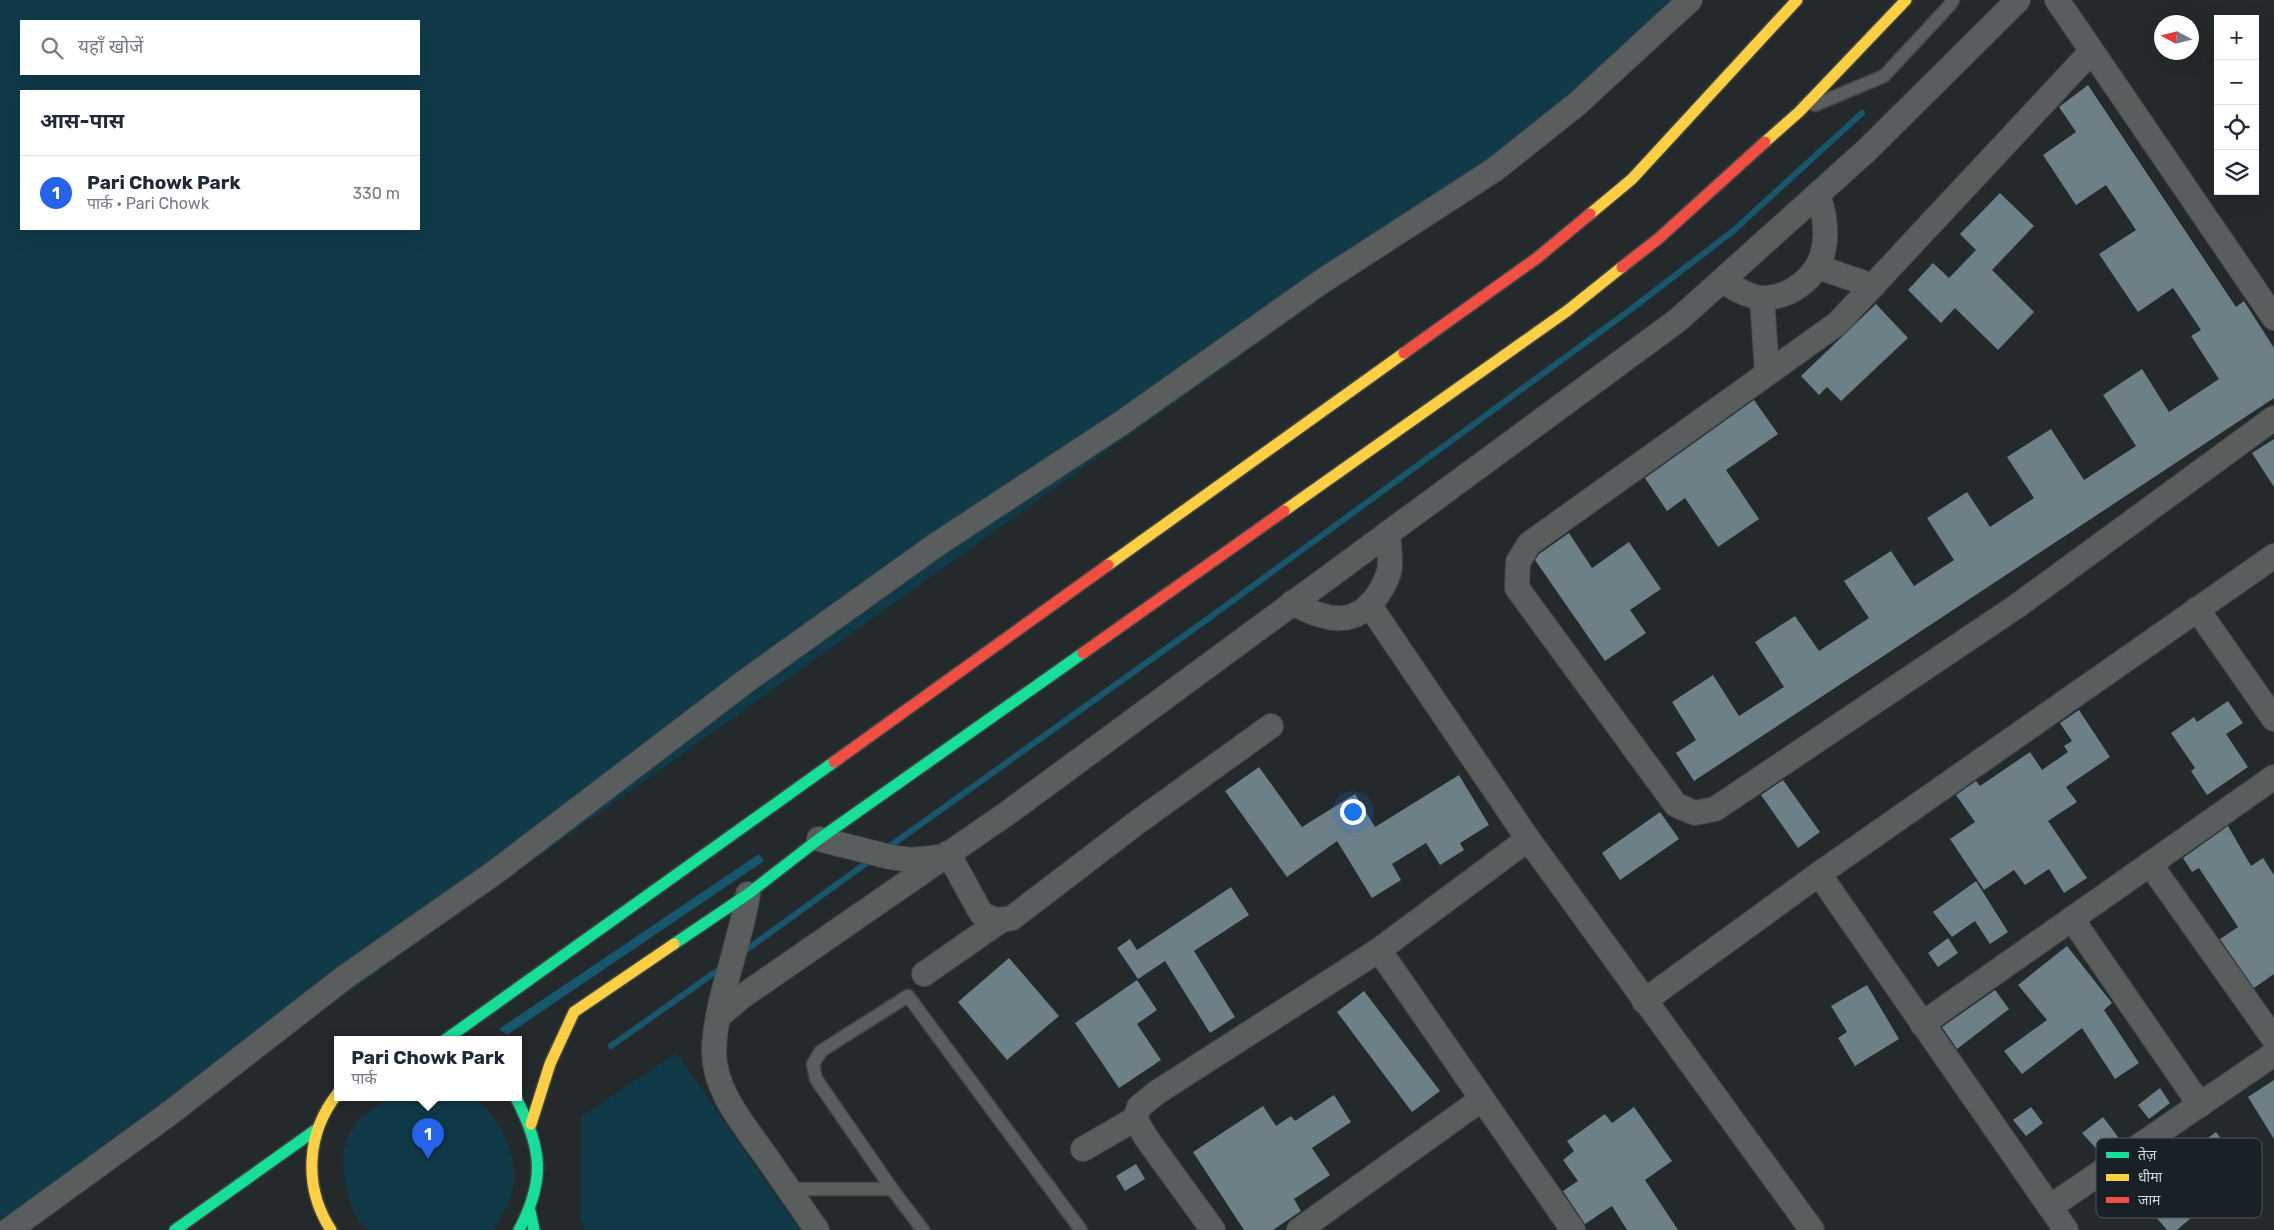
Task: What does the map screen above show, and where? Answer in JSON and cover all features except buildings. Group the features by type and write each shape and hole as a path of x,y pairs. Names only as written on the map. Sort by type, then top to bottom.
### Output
{"main road":[{"path":"451,1036 1537,258 1632,179 1797,0"},
{"path":"531,1124 550,1064 574,1012 748,894 819,838 1567,311 1658,239 1799,112 1906,0"},
{"path":"330,1230 314,1195 310,1161 317,1129 334,1101"},
{"path":"518,1101 531,1124 538,1152 538,1182 530,1211 519,1230"},
{"path":"175,1230 317,1129"},
{"path":"530,1211 534,1230"}],"street":[{"path":"8,1230 170,1113 345,977 494,872 746,680 904,568 1120,424 1321,282 1494,170 1577,104 1690,0"},
{"path":"718,1017 740,998 944,855 1009,812 1678,320 1867,150 2018,0"},
{"path":"2057,0 2274,318"},
{"path":"2092,52 1838,322 1530,544 1518,562 1517,588 1676,804 1695,812 1715,809 2018,606 2274,418"},
{"path":"1722,281 1742,292 1762,298 1787,293 1805,284 1818,267 1826,240 1824,211 1818,194"},
{"path":"1818,267 1873,286"},
{"path":"1762,298 1767,373"},
{"path":"1292,603 1316,616 1332,619 1348,619 1370,606 1387,579 1390,566 1388,533"},
{"path":"1644,1001 1819,874 2274,556"},
{"path":"1370,606 1528,839 1812,1230"},
{"path":"2197,609 2274,719"},
{"path":"924,974 1000,921 1012,918 1139,821 1271,726"},
{"path":"1922,1024 2274,776"},
{"path":"819,838 911,860 944,855"},
{"path":"1083,1148 1135,1119 1139,1107 1156,1093 1379,950 1528,839"},
{"path":"944,855 982,913 989,918 1000,921"},
{"path":"2150,864 2274,1039"},
{"path":"1819,874 2066,1230"},
{"path":"748,894 742,929 718,1017 714,1052 719,1078 732,1106 817,1230"},
{"path":"2072,919 2200,1105"},
{"path":"1379,950 1573,1230"},
{"path":"2151,1138 2274,1054"},
{"path":"1299,1230 1482,1099"},
{"path":"1135,1119 1146,1139 1213,1230"},
{"path":"2050,1207 2096,1176"}],"lane":[{"path":"1799,112 1884,76 1949,6 1952,0"},
{"path":"923,1230 892,1189 816,1079 812,1064 821,1051 908,996 1081,1230"},
{"path":"789,1189 892,1189"}],"shaded area":[{"path":"0,0 1670,0 1518,158 15,1230 0,1230"},
{"path":"759,854 764,861 507,1035 499,1029"},
{"path":"676,1053 800,1230 585,1230 581,1219 582,1116"},
{"path":"384,1101 479,1101 486,1108 508,1144 514,1171 510,1199 493,1230 369,1230 359,1220 354,1212 346,1183 343,1162 345,1145 352,1130 362,1117"}],"waterway":[{"path":"886,849 1209,618 1630,310 1733,231 1862,113"},
{"path":"742,953 872,859"},
{"path":"611,1046 724,966"}],"traffic: fast":[{"path":"674,944 748,894 819,839 1083,653"},
{"path":"451,1036 834,762"},
{"path":"518,1101 531,1133 537,1164 534,1195 519,1230"},
{"path":"175,1230 317,1129"},
{"path":"530,1211 534,1230"}],"traffic: slow":[{"path":"1590,214 1632,179 1797,0"},
{"path":"1765,142 1799,112 1906,0"},
{"path":"1284,511 1567,311 1622,267"},
{"path":"1108,565 1404,353"},
{"path":"531,1124 550,1064 574,1012 674,944"},
{"path":"331,1230 316,1196 312,1178 312,1160 319,1125 334,1099"}],"traffic: jam":[{"path":"1622,267 1658,239 1765,142"},
{"path":"1404,353 1537,258 1590,214"},
{"path":"1083,653 1284,511"},
{"path":"834,762 1108,565"}],"place":[{"name":"Pari Chowk Park","path":"428,1159"}]}
